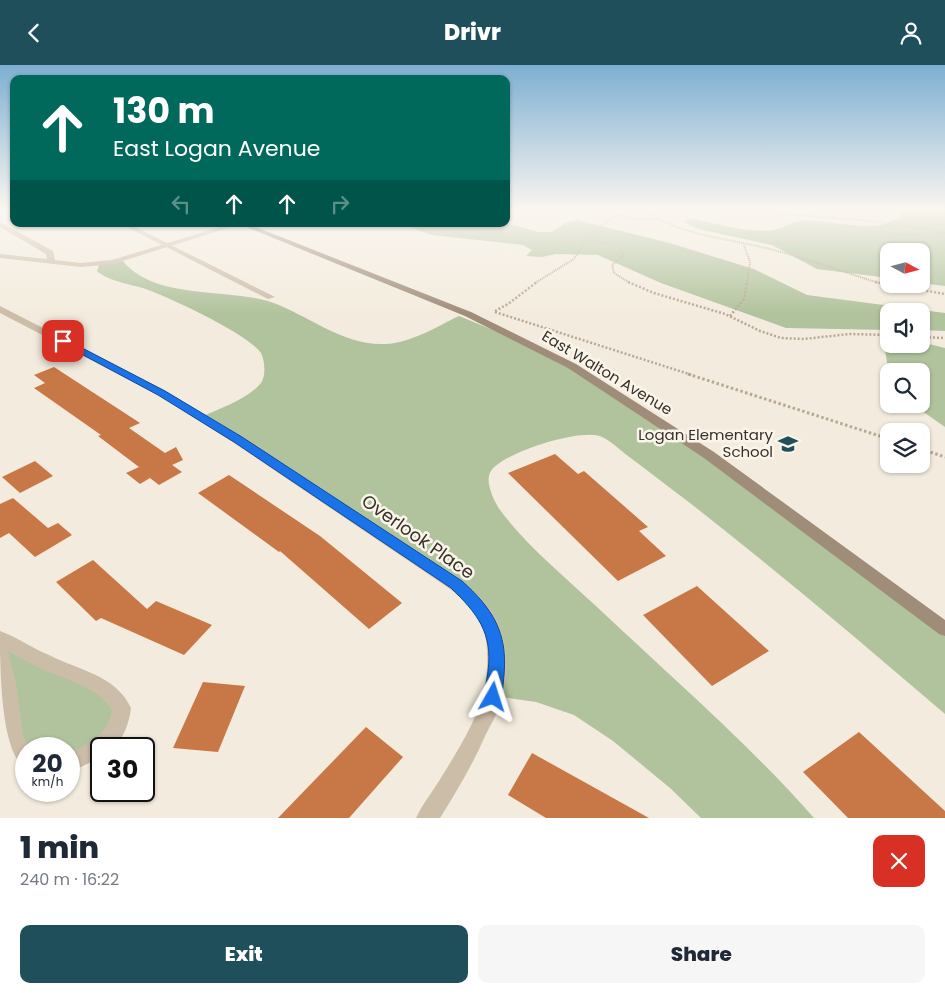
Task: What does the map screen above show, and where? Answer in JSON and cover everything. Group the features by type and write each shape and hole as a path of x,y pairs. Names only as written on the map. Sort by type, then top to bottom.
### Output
{"main road":[{"name":"East Walton Avenue","path":"293,244 468,313 549,353 633,404 709,455 945,629"}],"street":[{"path":"35,244 50,253 52,263"},
{"path":"0,256 81,265 113,262 170,245"},
{"path":"0,264 28,260"},
{"name":"Overlook Place","path":"0,309 112,366 238,440 456,585 475,602 489,621 495,640 497,665 493,697 478,731 449,786 427,818"},
{"path":"0,637 58,668 98,683 114,694 122,708 119,725 108,739 87,756 80,759"},
{"path":"0,653 7,683 15,742"}],"lane":[{"path":"170,245 271,297"}],"path":[{"path":"494,311 508,304 543,277 574,259 584,244"},
{"path":"608,244 623,251 624,255 612,265 614,273 629,284 660,297 730,316 781,338 809,339 843,334 880,335"},
{"path":"730,316 744,299 750,262 744,244"},
{"path":"745,244 773,250 815,265 885,285 945,294"},
{"path":"468,313 494,311 880,436"},
{"path":"930,337 945,338"},
{"path":"930,452 945,457"}],"green space":[{"path":"515,244 673,244 754,269 807,295 880,305 880,330 786,328 661,283 598,255 556,254 542,257 526,256 532,250 523,245"},
{"path":"768,244 880,244 880,277 817,269"},
{"path":"930,244 945,244 945,286 930,284"},
{"path":"123,261 136,273 153,282 192,291 234,295 271,302 340,335 370,343 385,344 404,341 459,316 503,334 568,367 656,422 945,629 945,714 755,555 602,437 592,435 561,439 544,443 510,457 498,464 489,475 489,485 500,510 546,560 735,736 814,818 701,818 670,788 613,741 574,715 536,702 494,696 497,666 475,602 201,417 249,394 261,383 264,376 264,368 261,353 227,327 151,291 116,281 97,271 99,265"},
{"path":"930,311 945,313 945,331 930,330"},
{"path":"930,344 945,348 945,427 925,413 930,413 930,363 887,363 886,353 930,353"},
{"path":"0,638 58,669 122,708 101,737 90,737 90,752 87,756 80,759 80,737 18,737 0,652"}],"building":[{"path":"54,367 140,423 129,428 165,453 176,447 183,460 172,465 182,472 159,485 150,478 140,484 126,473 139,467 98,436 101,435 34,388 45,383 34,375"},
{"path":"555,454 578,474 584,471 648,527 639,531 666,556 618,581 508,473"},
{"path":"35,461 53,476 20,493 2,477"},
{"path":"229,475 320,536 402,603 369,629 280,551 198,493"},
{"path":"13,498 48,528 58,523 72,535 35,557 9,533 0,538 0,504"},
{"path":"93,560 147,609 156,601 212,625 184,655 101,618 96,621 56,582"},
{"path":"697,586 769,651 712,686 643,615"},
{"path":"203,682 245,686 218,752 173,748"},
{"path":"366,727 403,757 349,818 278,818"},
{"path":"859,732 945,811 945,818 848,818 803,772"},
{"path":"532,753 649,818 546,818 508,795"}],"place":[{"name":"Logan Elementary School","path":"788,444"}],"route":[{"path":"63,341 162,393 238,440 456,585 475,602 489,621 495,640 497,665 493,697"}]}
